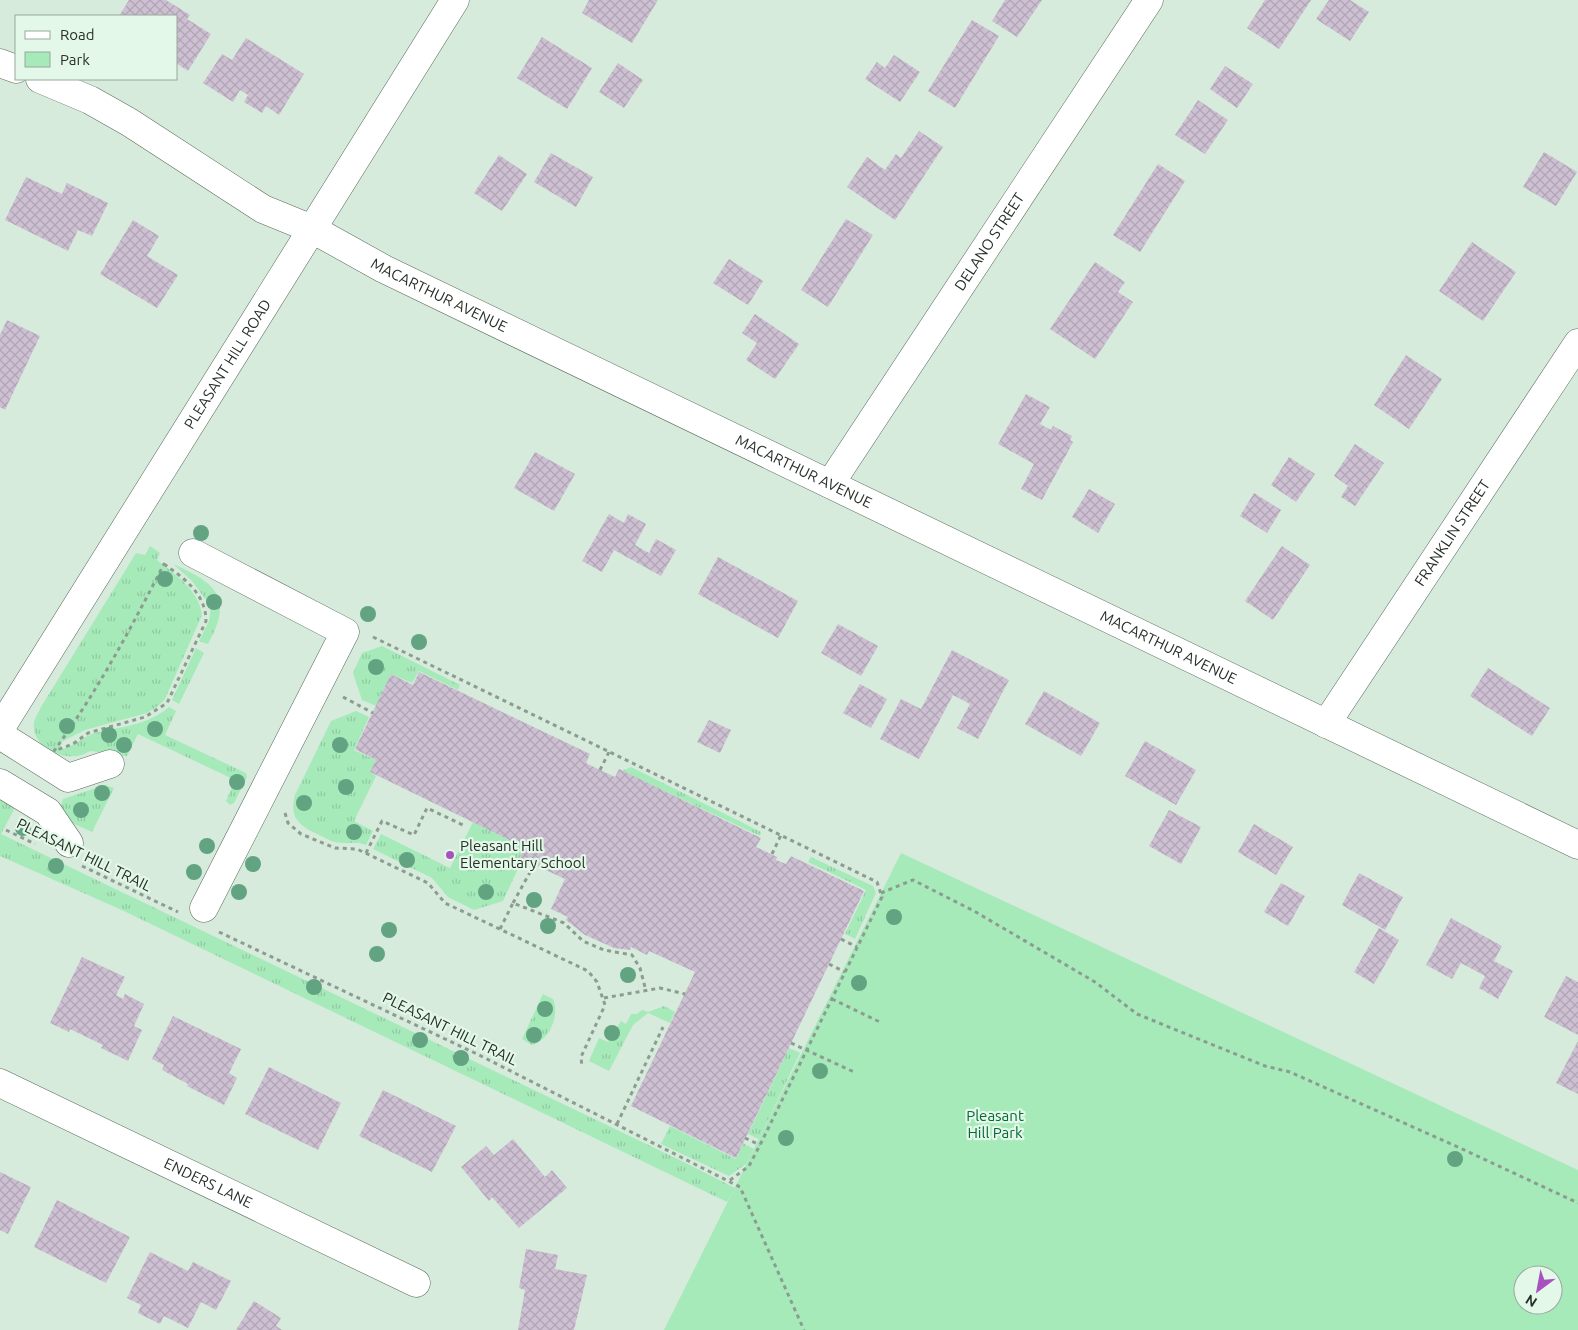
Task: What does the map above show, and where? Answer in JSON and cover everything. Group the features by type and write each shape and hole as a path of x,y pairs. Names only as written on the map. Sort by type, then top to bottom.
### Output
{"street":[{"name":"PLEASANT HILL ROAD","path":"0,729 455,0"},
{"name":"DELANO STREET","path":"830,484 1149,0"},
{"path":"0,64 15,69"},
{"name":"MACARTHUR AVENUE","path":"42,80 90,100 129,122 263,209 312,229 384,269 1578,845"},
{"name":"FRANKLIN STREET","path":"1326,724 1578,343"},
{"path":"193,553 345,632 193,911"},
{"path":"0,735 68,778 110,764"},
{"path":"0,783 48,812 73,853"},
{"name":"ENDERS LANE","path":"0,1084 416,1283"}],"path":[{"path":"164,564 182,576 206,608 206,621 167,703 145,717 88,732 73,744 54,751 79,717 99,684 164,564"},
{"path":"372,637 877,882 882,897 760,1145 749,1166 729,1181"},
{"path":"335,693 373,713"},
{"path":"600,770 609,752"},
{"path":"285,805 288,823 301,834 335,848 357,849 366,853 428,883 445,904 588,971 597,982 605,1005 581,1056 582,1067"},
{"path":"366,853 382,821 414,835 426,808 463,825"},
{"name":"PLEASANT HILL TRAIL","path":"6,830 41,847"},
{"path":"772,854 781,835"},
{"name":"PLEASANT HILL TRAIL","path":"73,853 193,911"},
{"path":"500,929 512,903 534,865"},
{"path":"881,893 913,880 974,911 1095,982 1137,1014 1264,1066 1290,1072 1578,1203"},
{"path":"512,903 564,923 583,941 604,950 632,955 640,968 646,990"},
{"name":"PLEASANT HILL TRAIL","path":"218,931 480,1055 740,1186 804,1330"},
{"path":"841,938 857,947"},
{"path":"829,964 844,972"},
{"path":"604,998 660,988 685,994"},
{"path":"832,998 882,1023"},
{"path":"617,1124 663,1027"},
{"path":"791,1043 854,1072"},
{"path":"745,1138 760,1145"}],"green space":[{"path":"150,546 160,553 157,560 191,590 200,606 202,615 165,699 147,713 85,730 59,743 63,749 95,733 143,722 169,707 176,711 165,735 246,773 247,777 234,803 230,805 226,801 235,780 138,734 127,756 90,751 82,755 73,756 53,752 38,740 34,732 35,718 41,707 136,553 145,555"},
{"path":"173,564 210,585 220,603 220,614 216,628 208,644 199,641 209,621 211,607 192,581"},
{"path":"382,646 460,685 458,690 419,671 412,683 391,674 376,706 362,700 353,673 362,653"},
{"path":"196,648 204,653 179,704 172,700"},
{"path":"356,711 369,717 354,750 376,760 370,772 376,776 354,821 373,831 366,845 339,843 328,840 300,824 294,815 293,809 295,795 331,721"},
{"path":"631,767 761,832 760,836 622,771"},
{"path":"105,785 114,788 92,832 72,823 60,808 63,799"},
{"path":"0,800 17,804 1,834 735,1188 727,1202 124,911 0,856"},
{"path":"473,822 524,847 520,858 522,860 503,901 474,910 448,897 432,878 373,849 381,834 450,868"},
{"name":"Pleasant Hill Park","path":"901,853 1578,1170 1578,1330 664,1330"},
{"path":"811,857 873,886 876,893 855,939 845,934 866,890 808,862"},
{"path":"543,994 553,999 555,1005 554,1019 544,1038 532,1045 522,1039"},
{"path":"664,1006 675,1012 670,1023 648,1013 633,1025 609,1071 589,1061 599,1038 608,1042 621,1021 626,1024 631,1014 637,1014 642,1010 648,1012"},
{"path":"789,1048 800,1053 759,1139 748,1134"},
{"path":"670,1126 736,1159 743,1143 754,1149 746,1164 729,1176 661,1144"}],"building":[{"path":"129,0 166,0 190,15 187,19 211,34 188,71 178,64 178,15 120,15"},
{"path":"589,0 658,0 632,43 582,13"},
{"path":"1005,0 1042,0 1017,37 992,21"},
{"path":"1265,0 1311,0 1279,49 1247,28"},
{"path":"1329,0 1350,0 1369,12 1350,41 1316,19"},
{"path":"972,20 999,36 955,108 928,91"},
{"path":"542,37 592,68 567,109 517,78"},
{"path":"246,38 304,74 279,115 266,106 262,113 244,102 248,95 240,90 233,102 203,83 222,54 232,60"},
{"path":"894,55 920,72 900,102 865,79 877,62 885,68"},
{"path":"618,63 643,80 624,108 599,92"},
{"path":"1225,66 1253,84 1237,108 1210,89"},
{"path":"1198,100 1228,120 1205,154 1175,135"},
{"path":"919,131 943,147 895,220 847,187 867,157 885,170 896,154 901,158"},
{"path":"1544,152 1577,172 1556,206 1523,187"},
{"path":"551,153 593,177 576,207 534,182"},
{"path":"499,155 527,174 502,211 474,193"},
{"path":"1158,164 1185,181 1140,252 1113,235"},
{"path":"26,177 62,194 67,183 108,203 92,236 78,230 68,251 5,220"},
{"path":"846,219 873,235 828,307 801,290"},
{"path":"133,220 159,236 147,256 178,275 157,308 100,274"},
{"path":"1472,242 1516,272 1483,321 1439,291"},
{"path":"729,259 763,281 748,305 713,283"},
{"path":"1095,262 1125,282 1118,292 1133,302 1095,359 1050,329"},
{"path":"755,314 799,344 775,379 746,360 757,343 742,333"},
{"path":"7,320 40,336 5,410 0,407 0,335"},
{"path":"1406,355 1442,379 1409,429 1374,405"},
{"path":"1026,394 1050,407 1040,424 1051,430 1053,426 1072,436 1070,440 1073,442 1042,500 1021,489 1034,464 998,444"},
{"path":"1355,444 1384,463 1355,506 1341,497 1348,486 1334,476"},
{"path":"535,452 575,474 554,511 514,488"},
{"path":"1289,457 1315,474 1296,502 1271,485"},
{"path":"1089,489 1115,504 1098,533 1072,517"},
{"path":"1254,493 1281,510 1267,533 1240,516"},
{"path":"609,514 624,523 628,514 646,524 635,545 649,553 656,539 676,550 661,576 614,550 602,572 582,561"},
{"path":"1282,546 1310,565 1273,620 1245,601"},
{"path":"718,557 798,601 778,638 698,594"},
{"path":"838,624 878,646 861,676 821,653"},
{"path":"952,650 1009,680 978,739 957,728 970,704 953,695 919,759 880,739 901,699 921,709"},
{"path":"1488,668 1550,708 1532,736 1470,696"},
{"path":"419,672 590,754 586,763 600,770 615,777 619,769 761,838 756,847 777,857 776,860 786,864 791,856 864,891 736,1158 631,1106 695,972 649,951 647,955 631,947 630,950 614,948 585,935 566,920 568,917 551,909 565,879 520,858 524,847 370,772 376,760 355,749 391,674 413,685"},
{"path":"860,684 887,699 871,728 843,713"},
{"path":"1044,691 1100,723 1081,756 1025,724"},
{"path":"709,720 731,730 720,753 697,742"},
{"path":"1145,741 1196,770 1176,805 1125,776"},
{"path":"1169,810 1201,827 1181,864 1149,846"},
{"path":"1254,824 1293,847 1276,875 1238,852"},
{"path":"1359,873 1403,897 1385,930 1342,905"},
{"path":"1281,883 1305,896 1288,926 1264,912"},
{"path":"1451,918 1502,946 1494,961 1513,971 1498,999 1479,988 1485,976 1461,963 1452,979 1426,965"},
{"path":"1379,928 1399,940 1374,984 1354,972"},
{"path":"82,957 125,977 116,995 123,999 125,994 144,1004 134,1026 142,1030 128,1061 101,1048 103,1045 70,1029 69,1032 50,1023"},
{"path":"1566,976 1578,982 1578,1035 1544,1017"},
{"path":"173,1016 241,1049 229,1073 237,1078 224,1105 187,1086 188,1084 162,1070 164,1065 152,1059"},
{"path":"1578,1041 1578,1094 1556,1083"},
{"path":"269,1067 341,1103 318,1150 245,1114"},
{"path":"383,1090 456,1126 432,1172 359,1136"},
{"path":"513,1139 545,1177 552,1170 567,1188 519,1228 492,1197 489,1201 461,1167 486,1146 494,1155"},
{"path":"0,1172 31,1187 8,1234 0,1230"},
{"path":"57,1200 130,1237 106,1283 34,1247"},
{"path":"526,1249 558,1255 555,1269 587,1275 574,1330 518,1330 525,1290 519,1288"},
{"path":"150,1252 188,1271 193,1262 231,1281 216,1310 201,1302 188,1328 164,1316 160,1324 138,1313 141,1305 127,1298"},
{"path":"254,1301 281,1318 276,1326 282,1330 236,1330"}],"place":[{"name":"Pleasant Hill Elementary School","path":"450,855"}]}
